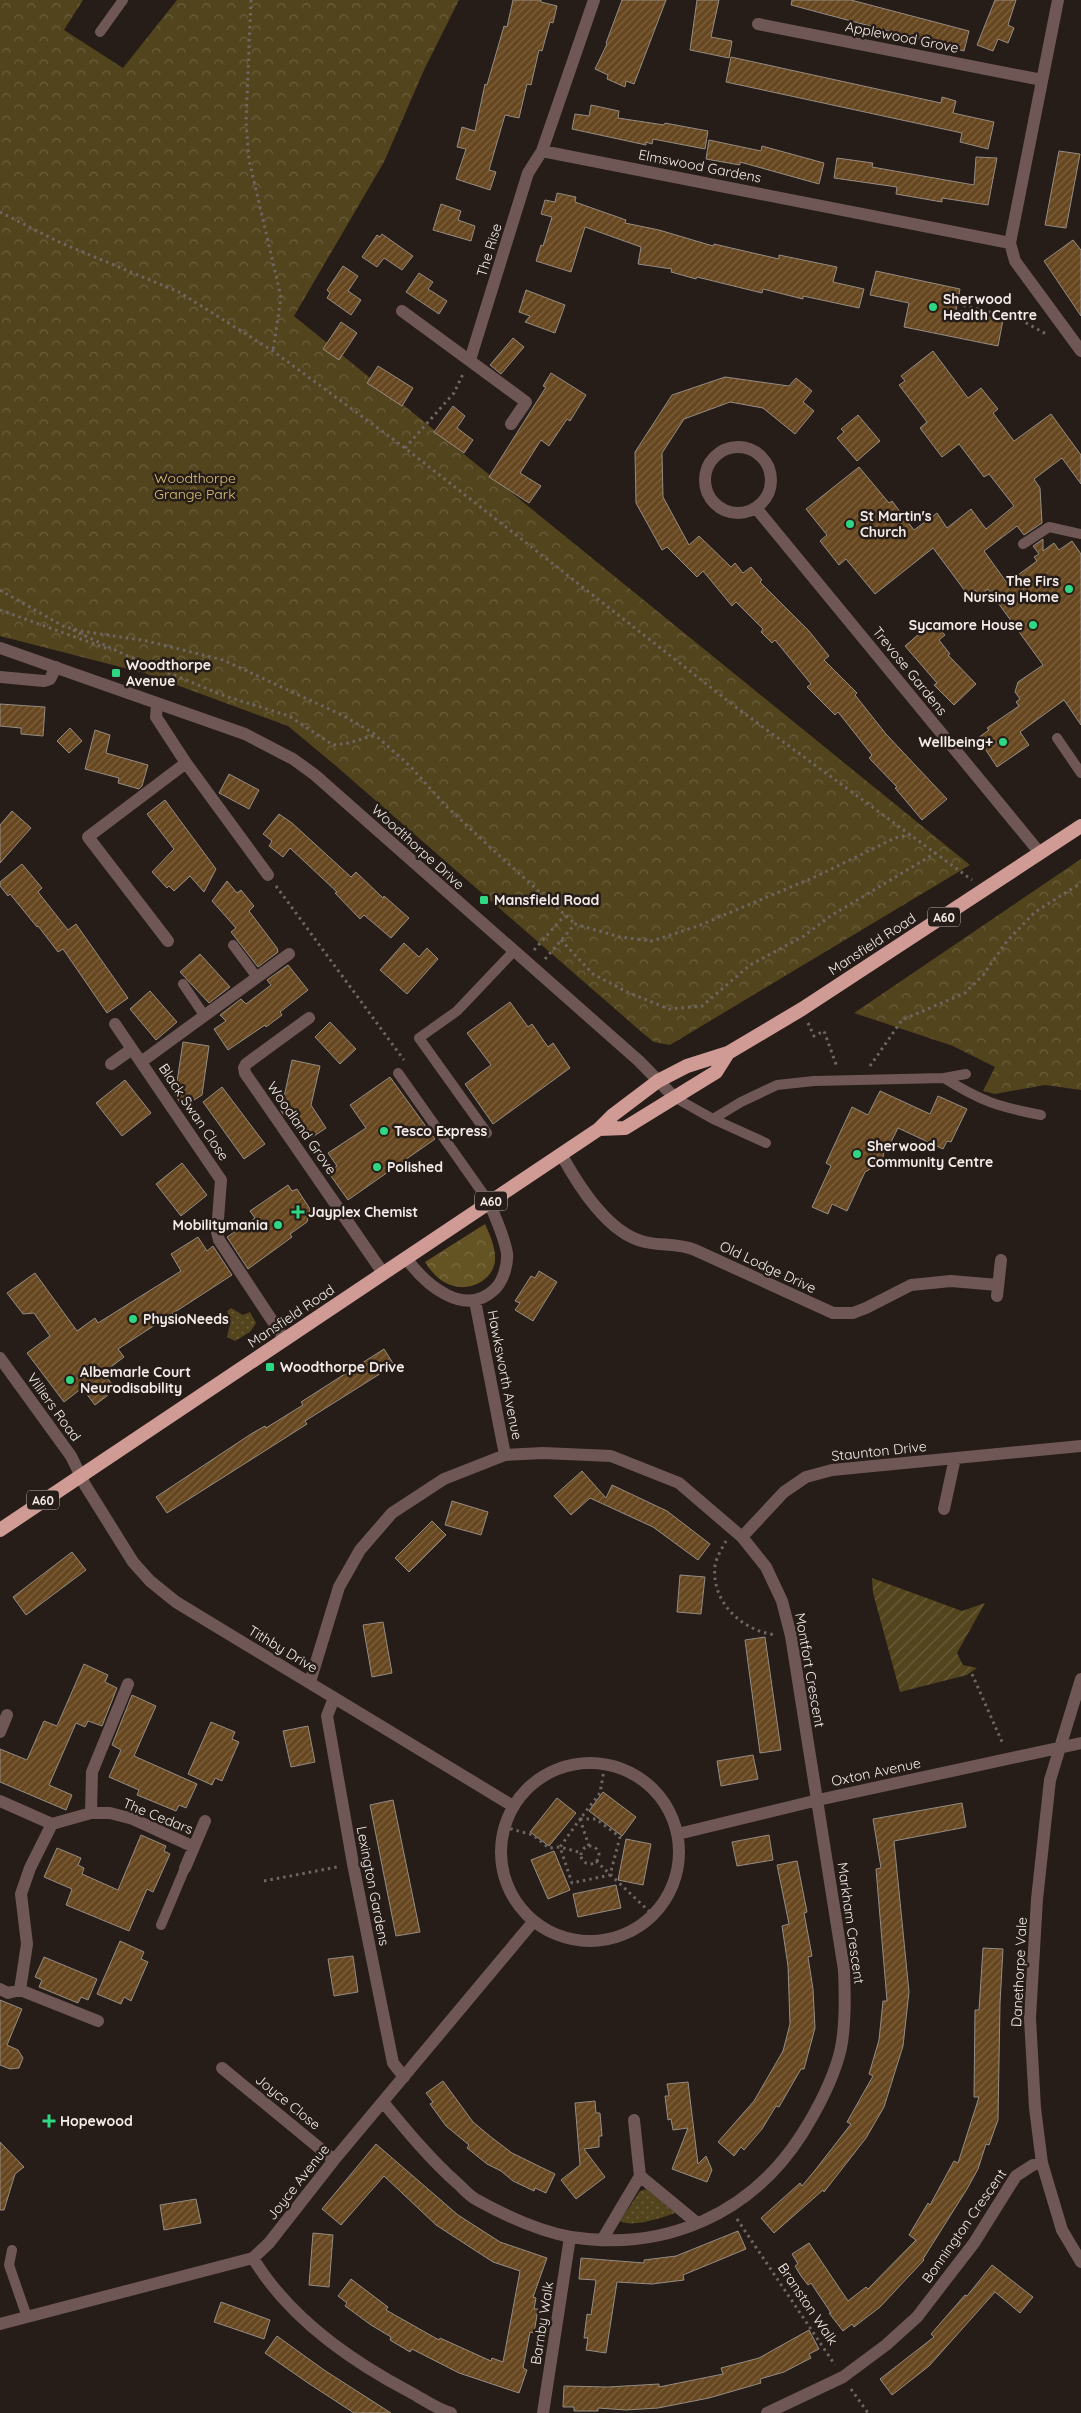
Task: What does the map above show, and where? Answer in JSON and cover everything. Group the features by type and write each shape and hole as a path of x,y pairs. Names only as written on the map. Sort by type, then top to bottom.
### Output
{"highway":[{"name":"Mansfield Road","path":"0,1530 599,1129 613,1115 658,1082 687,1066 728,1053 802,1009 1081,826"},
{"name":"Mansfield Road","path":"599,1129 625,1128 716,1072 728,1053"}],"street":[{"path":"542,151 594,0"},
{"path":"1058,0 1010,243 1015,261 1081,351"},
{"name":"Applewood Grove","path":"758,24 1042,80"},
{"name":"Elmswood Gardens","path":"542,151 1010,243"},
{"name":"The Rise","path":"470,360 528,173 542,151"},
{"path":"402,312 526,402 511,424"},
{"path":"734,448 746,448 756,453 768,468 771,478 769,490 764,500 756,508 745,512 726,511 716,505 709,496 705,485 705,474 709,463 723,451 734,448"},
{"name":"Trevose Gardens","path":"756,508 1040,853"},
{"name":"Woodthorpe Drive","path":"0,648 157,705 245,734 293,759 315,775 638,1061 674,1098"},
{"path":"0,677 44,681 50,679 56,667"},
{"path":"157,705 156,717 186,763 268,875"},
{"path":"168,940 88,837 186,763"},
{"name":"Black Swan Close","path":"141,1062 256,976 289,954"},
{"name":"Woodland Grove","path":"309,1018 246,1064 244,1068 245,1073 383,1273"},
{"name":"Black Swan Close","path":"115,1024 221,1180 217,1232 219,1240 285,1340"},
{"path":"111,1064 132,1050"},
{"name":"Old Lodge Drive","path":"561,1154 600,1211 629,1236 645,1242 677,1244 689,1248 833,1313 852,1313 866,1308 911,1285 951,1281 997,1291 1001,1260"},
{"name":"Hawksworth Avenue","path":"406,1258 416,1272 434,1288 450,1297 475,1301 488,1295 499,1285 506,1268 507,1255 503,1236 489,1202"},
{"name":"Hawksworth Avenue","path":"475,1301 505,1455"},
{"name":"Villiers Road","path":"0,1358 71,1456 80,1475"},
{"name":"Staunton Drive","path":"737,1533 784,1492 806,1477 832,1470 1081,1446"},
{"name":"Montfort Crescent","path":"310,1682 340,1587 360,1550 392,1513 444,1479 505,1455 561,1453 611,1456 679,1483 737,1533 766,1567 782,1601 791,1636 818,1800"},
{"path":"944,1509 955,1458"},
{"name":"Tithby Drive","path":"80,1475 133,1562 150,1581 176,1602 513,1806"},
{"name":"Danethorpe Vale","path":"1081,1680 1050,1780 1037,1899 1030,2018 1035,2108 1042,2163 1062,2230 1081,2262"},
{"path":"91,1813 92,1772 128,1684"},
{"name":"Lexington Gardens","path":"334,1698 327,1716 353,1864 393,2063 404,2076"},
{"path":"0,1732 7,1715"},
{"name":"Oxton Avenue","path":"678,1834 818,1800 1081,1743"},
{"path":"578,1763 605,1764 630,1772 652,1788 669,1809 678,1834 680,1856 676,1878 668,1898 654,1916 633,1932 608,1940 582,1942 556,1936 534,1922 519,1907 512,1895 502,1868 500,1847 504,1826 513,1806 530,1785 552,1771 578,1763"},
{"name":"Markham Crescent","path":"383,2102 444,2171 475,2199 527,2225 570,2237 602,2240 652,2238 697,2223 729,2208 762,2184 789,2154 820,2106 839,2056 845,1994 844,1970 818,1800"},
{"path":"0,1801 52,1824 30,1868 22,1894 27,1944 20,1990"},
{"name":"The Cedars","path":"52,1824 91,1813 110,1813 133,1819 194,1847"},
{"name":"The Cedars","path":"185,1868 205,1821"},
{"name":"Joyce Avenue","path":"0,2324 252,2258 269,2243 334,2160 534,1922"},
{"path":"0,1989 8,1993 20,1990 98,2021"},
{"name":"Joyce Close","path":"222,2068 334,2160"},
{"path":"602,2240 640,2176 634,2120"},
{"name":"Bonnington Crescent","path":"768,2413 843,2376 886,2345 916,2318 974,2243 1016,2176 1033,2165 1042,2163"},
{"path":"640,2176 697,2223"},
{"name":"Barnby Walk","path":"543,2413 570,2237"},
{"path":"252,2258 263,2275 305,2322 338,2349 382,2378 451,2413"}],"lane":[{"path":"100,32 123,0"},
{"path":"1023,544 1049,527 1081,534"},
{"path":"1057,738 1077,760 1081,773"},
{"path":"233,945 256,976"},
{"path":"487,1133 420,1038 457,1011 513,952"},
{"path":"183,984 204,1015"},
{"path":"398,1073 489,1202"},
{"path":"712,1119 741,1102 777,1085 842,1080 944,1078 966,1074"},
{"path":"944,1078 977,1098 1003,1108 1041,1115"},
{"path":"674,1098 712,1119 766,1143"},
{"path":"161,1926 185,1868"},
{"path":"12,2250 9,2264 27,2317"}],"path":[{"path":"251,0 246,122 249,160 281,298 273,351"},
{"path":"0,212 61,243 178,292 273,351 405,448 737,708 937,852 985,890"},
{"path":"957,304 1019,319 1048,335"},
{"path":"405,448 454,393 470,360"},
{"path":"0,590 63,626 130,657 224,696 289,716 333,745 349,743 376,735"},
{"path":"0,610 130,657"},
{"path":"63,626 81,631 147,641 223,660 323,705 376,735 410,766 446,806 575,924 620,937 652,941 698,926 817,876 894,838 912,834"},
{"path":"561,940 593,974 627,992 669,1009 702,1006 750,964 804,936 829,917 937,852"},
{"path":"268,875 408,1066"},
{"path":"861,1080 902,1020 965,993 983,975 1007,941 1036,912 1081,883"},
{"path":"524,962 565,916"},
{"path":"535,971 575,924"},
{"path":"802,1009 814,1036 824,1031 842,1080"},
{"path":"737,1533 715,1566 717,1584 725,1605 738,1620 753,1630 773,1635 791,1636"},
{"path":"972,1674 1009,1758"},
{"path":"560,1847 600,1793 605,1764"},
{"path":"580,1819 589,1846"},
{"path":"580,1819 596,1819 620,1837 610,1875"},
{"path":"504,1826 533,1834 549,1848 560,1847 582,1852"},
{"path":"582,1852 589,1846 594,1846 599,1850 596,1862"},
{"path":"560,1847 572,1883 610,1875"},
{"path":"582,1852 586,1862 596,1862 654,1916"},
{"path":"264,1881 353,1864"},
{"name":"Branston Walk","path":"729,2208 868,2413"}],"green space":[{"name":"Woodthorpe Grange Park","path":"0,0 83,0 64,30 123,68 177,0 459,0 424,70 384,162 294,316 970,865 670,1045 654,1042 288,726 144,673 0,636"},
{"path":"1081,859 1081,1090 1045,1085 995,1094 983,1091 995,1067 953,1046 854,1013"},
{"path":"485,1224 495,1251 493,1267 486,1278 474,1285 461,1287 449,1285 437,1277 425,1262"},
{"path":"231,1308 243,1315 250,1312 256,1323 250,1332 235,1341 227,1337 230,1324 227,1311"},
{"path":"872,1578 962,1611 985,1603 957,1653 963,1665 977,1668 967,1675 900,1692 873,1593"},
{"path":"646,2189 675,2213 639,2223 620,2221 640,2191"}],"building":[{"path":"513,0 541,0 541,2 557,6 553,23 550,22 542,51 539,50 531,85 527,84 519,118 505,115 489,170 496,172 490,190 456,179 466,149 457,147 462,127 475,131 485,84 487,85 504,26 507,27"},
{"path":"622,0 666,0 634,84 626,81 625,87 607,79 608,75 595,69 607,44"},
{"path":"697,0 719,0 711,37 732,41 729,58 690,50"},
{"path":"792,0 851,0 969,31 964,51 791,5"},
{"path":"995,0 1016,0 1008,25 1014,28 1008,43 998,39 993,51 977,45"},
{"path":"731,57 941,103 942,97 956,101 953,113 994,122 988,149 960,142 962,133 726,82"},
{"path":"591,105 619,111 618,118 664,125 665,123 708,131 705,149 653,139 652,144 646,142 646,145 572,129 575,114 589,116"},
{"path":"709,140 761,151 762,146 824,163 819,184 740,162 740,165 706,159"},
{"path":"1059,151 1080,154 1066,228 1045,225"},
{"path":"976,157 997,158 988,205 942,198 942,202 896,194 897,187 834,178 837,158 873,163 872,167 974,185"},
{"path":"557,193 576,197 575,202 626,220 625,223 659,230 713,246 714,244 779,259 779,255 837,267 833,282 864,289 859,308 803,296 803,299 763,289 762,293 697,277 696,279 671,272 672,269 638,264 641,247 585,227 571,272 536,261 552,217 541,214 545,200 555,202"},
{"path":"441,204 461,211 458,220 475,226 471,241 433,230"},
{"path":"382,234 413,256 402,270 384,258 377,267 362,257 377,235 380,237"},
{"path":"1073,240 1081,250 1081,316 1044,261"},
{"path":"343,266 358,276 348,291 361,300 351,315 327,298 330,293 327,290"},
{"name":"Sherwood Health Centre","path":"876,271 960,289 956,310 1003,320 998,346 904,327 909,303 870,295"},
{"path":"419,273 433,282 428,289 447,301 439,314 406,292"},
{"path":"526,290 565,305 555,333 525,322 530,316 519,312"},
{"path":"341,322 357,333 339,360 323,349"},
{"path":"513,338 524,347 501,374 490,365"},
{"path":"933,351 968,398 981,388 998,409 993,413 1014,441 1051,414 1081,455 1081,484 1062,458 1034,479 1040,488 1042,523 1024,535 1017,526 984,551 1007,583 1037,561 1034,557 1039,554 1033,546 1043,539 1043,551 1054,543 1059,550 1072,541 1081,554 1081,725 1064,700 1020,732 1029,745 997,767 978,738 989,730 987,728 1019,706 1016,702 1020,699 1015,692 1018,682 1043,665 988,589 979,596 975,590 968,595 933,548 875,594 846,559 839,565 820,541 827,535 806,509 859,467 889,503 892,501 914,530 937,513 947,528 971,509 986,529 1014,506 989,474 984,477 959,444 942,457 920,428 927,422 899,385 905,381 901,376"},
{"path":"378,366 413,388 402,406 367,383"},
{"path":"551,373 586,395 570,421 567,419 549,446 541,440 520,473 541,486 529,503 489,477 546,387 543,386"},
{"path":"725,377 789,386 796,378 812,391 803,402 814,411 795,434 763,408 730,402 684,419 662,453 663,497 689,545 699,536 731,567 735,563 743,573 751,567 762,580 760,582 809,631 829,656 824,660 857,693 855,695 886,734 947,799 922,820 895,788 897,787 869,758 872,755 838,712 835,715 807,687 811,684 775,640 772,643 761,632 763,629 736,602 732,606 703,571 697,577 667,547 662,550 636,503 635,452 672,395"},
{"path":"453,406 465,416 457,428 473,440 464,453 434,432"},
{"path":"858,415 880,441 857,461 837,438 844,432 841,429"},
{"path":"933,622 945,635 939,640 950,654 948,655 976,684 954,705 934,685 937,683 905,646"},
{"path":"0,704 45,707 43,736 21,734 21,728 0,726"},
{"path":"70,728 82,741 69,753 57,741"},
{"path":"95,730 110,735 106,753 148,765 142,786 139,789 118,783 119,778 85,769"},
{"path":"229,774 259,790 249,809 219,793"},
{"path":"165,800 216,869 204,892 190,876 174,891 169,886 167,888 152,872 174,849 147,814"},
{"path":"12,811 31,828 0,863 0,825"},
{"path":"279,814 292,823 351,877 356,872 383,898 384,896 409,918 391,938 364,915 360,919 335,893 337,892 290,848 283,857 269,846 272,841 263,834"},
{"path":"22,864 42,888 38,892 68,930 76,924 128,998 107,1013 63,949 58,952 10,894 8,896 0,886 0,882"},
{"path":"227,881 237,893 241,890 254,906 249,911 277,948 278,952 258,967 231,932 236,928 212,901"},
{"path":"404,943 419,957 427,948 438,959 407,994 380,970"},
{"path":"200,954 230,987 209,1003 180,972"},
{"path":"288,965 308,990 280,1012 282,1015 266,1027 265,1025 228,1050 214,1029 226,1021 220,1015 241,999 246,1004 271,985 267,980"},
{"path":"150,991 177,1022 156,1040 130,1009"},
{"path":"510,1002 528,1027 532,1024 548,1047 553,1043 570,1068 493,1124 465,1084 491,1065 467,1033"},
{"path":"330,1022 356,1049 340,1064 315,1037"},
{"path":"183,1042 209,1046 202,1095 183,1107 175,1095"},
{"path":"292,1060 320,1066 311,1105 326,1128 311,1138 299,1118 284,1115 281,1111"},
{"path":"390,1077 435,1139 348,1200 328,1172 337,1166 328,1153 366,1128 350,1105"},
{"path":"125,1080 151,1113 122,1136 96,1103"},
{"path":"222,1087 265,1144 244,1159 203,1102"},
{"name":"Sherwood Community Centre","path":"880,1091 930,1114 938,1096 967,1109 951,1142 947,1141 943,1149 898,1128 891,1142 885,1146 882,1162 865,1172 847,1211 832,1204 828,1214 812,1207 831,1166 826,1163 852,1107 868,1115"},
{"path":"182,1163 207,1195 181,1216 156,1184"},
{"path":"288,1185 292,1191 297,1189 310,1209 307,1222 290,1234 292,1237 248,1269 227,1237 255,1218 250,1211"},
{"path":"198,1237 207,1251 213,1246 232,1275 118,1349 124,1357 103,1373 116,1389 95,1405 82,1388 64,1402 27,1353 50,1336 34,1313 23,1314 7,1293 35,1273 77,1331 95,1318 98,1323 181,1271 171,1254"},
{"path":"539,1271 557,1282 533,1321 515,1310 520,1303 515,1301 531,1276 535,1278"},
{"path":"384,1349 394,1365 305,1421 307,1424 167,1513 156,1497 251,1434 265,1426 266,1428 303,1405 301,1402"},
{"path":"582,1471 606,1498 612,1485 667,1511 710,1544 698,1560 653,1527 590,1498 571,1515 554,1496"},
{"path":"452,1501 488,1512 481,1535 445,1525"},
{"path":"432,1521 446,1535 409,1572 395,1558"},
{"path":"72,1552 86,1570 26,1615 13,1597"},
{"path":"680,1575 705,1577 701,1614 677,1612"},
{"path":"383,1622 392,1673 372,1677 363,1625"},
{"path":"765,1637 781,1750 760,1753 745,1640"},
{"path":"84,1664 108,1675 105,1682 117,1688 102,1726 88,1721 85,1727 76,1723 49,1785 72,1795 66,1810 0,1782 0,1749 27,1760 44,1721 57,1726"},
{"path":"132,1695 156,1706 134,1756 197,1784 186,1808 179,1805 176,1811 137,1795 139,1790 109,1777 121,1750 112,1745"},
{"path":"211,1722 235,1732 232,1739 239,1742 222,1781 215,1778 212,1785 188,1774"},
{"path":"308,1726 315,1762 291,1767 283,1731"},
{"path":"753,1755 758,1779 721,1786 717,1761"},
{"path":"603,1792 636,1817 622,1836 589,1811"},
{"path":"557,1798 576,1813 549,1846 530,1832"},
{"path":"393,1800 420,1932 396,1936 370,1805"},
{"path":"962,1803 966,1827 894,1841 909,1992 903,2046 884,2107 866,2138 824,2192 823,2190 774,2233 761,2218 800,2183 802,2186 816,2169 851,2124 847,2122 873,2076 869,2074 879,2040 883,2001 887,2001 876,1869 881,1868 873,1819"},
{"path":"141,1835 166,1846 164,1851 170,1854 153,1892 147,1889 129,1931 66,1905 72,1889 44,1877 57,1848 81,1858 78,1865 84,1868 82,1874 118,1890"},
{"path":"769,1835 773,1860 737,1866 732,1842"},
{"path":"626,1839 651,1844 643,1885 618,1880"},
{"path":"554,1851 570,1890 548,1899 531,1860"},
{"path":"797,1861 807,1912 804,1913 812,1956 808,1957 813,1989 815,2028 804,2069 801,2069 779,2107 776,2106 762,2129 744,2150 741,2147 734,2156 718,2142 754,2101 783,2051 790,2024 788,1966 782,1926 789,1924 777,1865"},
{"path":"616,1885 621,1908 578,1917 573,1894"},
{"path":"120,1941 144,1952 141,1959 148,1962 131,2001 124,1997 121,2004 97,1994"},
{"path":"983,1948 1003,1949 998,2120 989,2145 986,2144 978,2169 924,2260 880,2307 854,2327 852,2324 843,2331 829,2313 831,2313 811,2283 808,2285 801,2276 795,2266 798,2264 792,2254 809,2243 848,2301 866,2287 868,2289 916,2240 909,2235 928,2203 930,2205 954,2161 958,2163 979,2097 974,2097 975,2010 979,2010"},
{"path":"353,1956 358,1992 334,1996 328,1959"},
{"path":"44,1957 97,1979 88,2000 81,1997 78,2003 39,1987 42,1980 35,1977"},
{"path":"0,2000 22,2009 7,2045 18,2050 23,2058 19,2068 10,2069 0,2065"},
{"path":"443,2081 473,2122 491,2137 512,2153 555,2174 546,2193 535,2188 534,2191 513,2181 501,2171 487,2164 467,2148 469,2145 446,2126 430,2104 433,2102 426,2093"},
{"path":"688,2082 698,2164 706,2156 712,2170 707,2182 672,2169 688,2128 673,2130 671,2119 668,2120 665,2096 669,2096 667,2084"},
{"path":"595,2101 596,2113 600,2113 602,2136 599,2136 599,2147 584,2149 605,2177 576,2199 561,2180 580,2165 575,2103"},
{"path":"0,2142 24,2167 15,2174 4,2210 0,2210"},
{"path":"376,2144 458,2215 500,2242 547,2258 533,2297 536,2298 534,2309 538,2309 534,2333 530,2332 523,2368 527,2370 519,2393 459,2373 412,2349 410,2352 390,2340 391,2337 345,2306 347,2303 338,2296 351,2279 388,2307 386,2310 439,2340 440,2338 491,2361 492,2358 503,2362 520,2271 493,2262 436,2225 384,2176 341,2225 322,2209"},
{"path":"196,2199 201,2223 164,2230 160,2205"},
{"path":"738,2231 746,2249 683,2275 684,2280 652,2284 617,2282 606,2353 586,2350 588,2338 584,2338 587,2314 591,2315 596,2280 579,2279 581,2258 644,2263 644,2260 676,2256"},
{"path":"313,2233 333,2235 329,2287 309,2285"},
{"path":"992,2265 1033,2297 1020,2313 995,2292 929,2366 892,2395 880,2379 934,2337 931,2334 965,2295 967,2296"},
{"path":"221,2302 270,2320 264,2339 214,2322"},
{"path":"809,2330 819,2349 809,2354 811,2358 784,2372 760,2379 761,2383 709,2398 658,2408 626,2410 598,2408 598,2411 574,2411 574,2407 563,2407 564,2386 608,2387 659,2384 659,2387 723,2374 721,2368 759,2358"},
{"path":"277,2336 324,2370 391,2413 354,2413 308,2383 265,2353"}],"place":[{"name":"Sherwood Health Centre","path":"933,307"},
{"name":"St Martin's Church","path":"850,524"},
{"name":"The Firs Nursing Home","path":"1069,589"},
{"name":"Sycamore House","path":"1033,625"},
{"name":"Woodthorpe Avenue","path":"116,673"},
{"name":"Wellbeing+","path":"1003,742"},
{"name":"Mansfield Road","path":"484,900"},
{"name":"Tesco Express","path":"384,1131"},
{"name":"Sherwood Community Centre","path":"857,1154"},
{"name":"Polished","path":"377,1167"},
{"name":"Jayplex Chemist","path":"298,1212"},
{"name":"Mobilitymania","path":"278,1225"},
{"name":"PhysioNeeds","path":"133,1319"},
{"name":"Woodthorpe Drive","path":"270,1367"},
{"name":"Albemarle Court Neurodisability","path":"70,1380"},
{"name":"Hopewood","path":"49,2121"}]}
